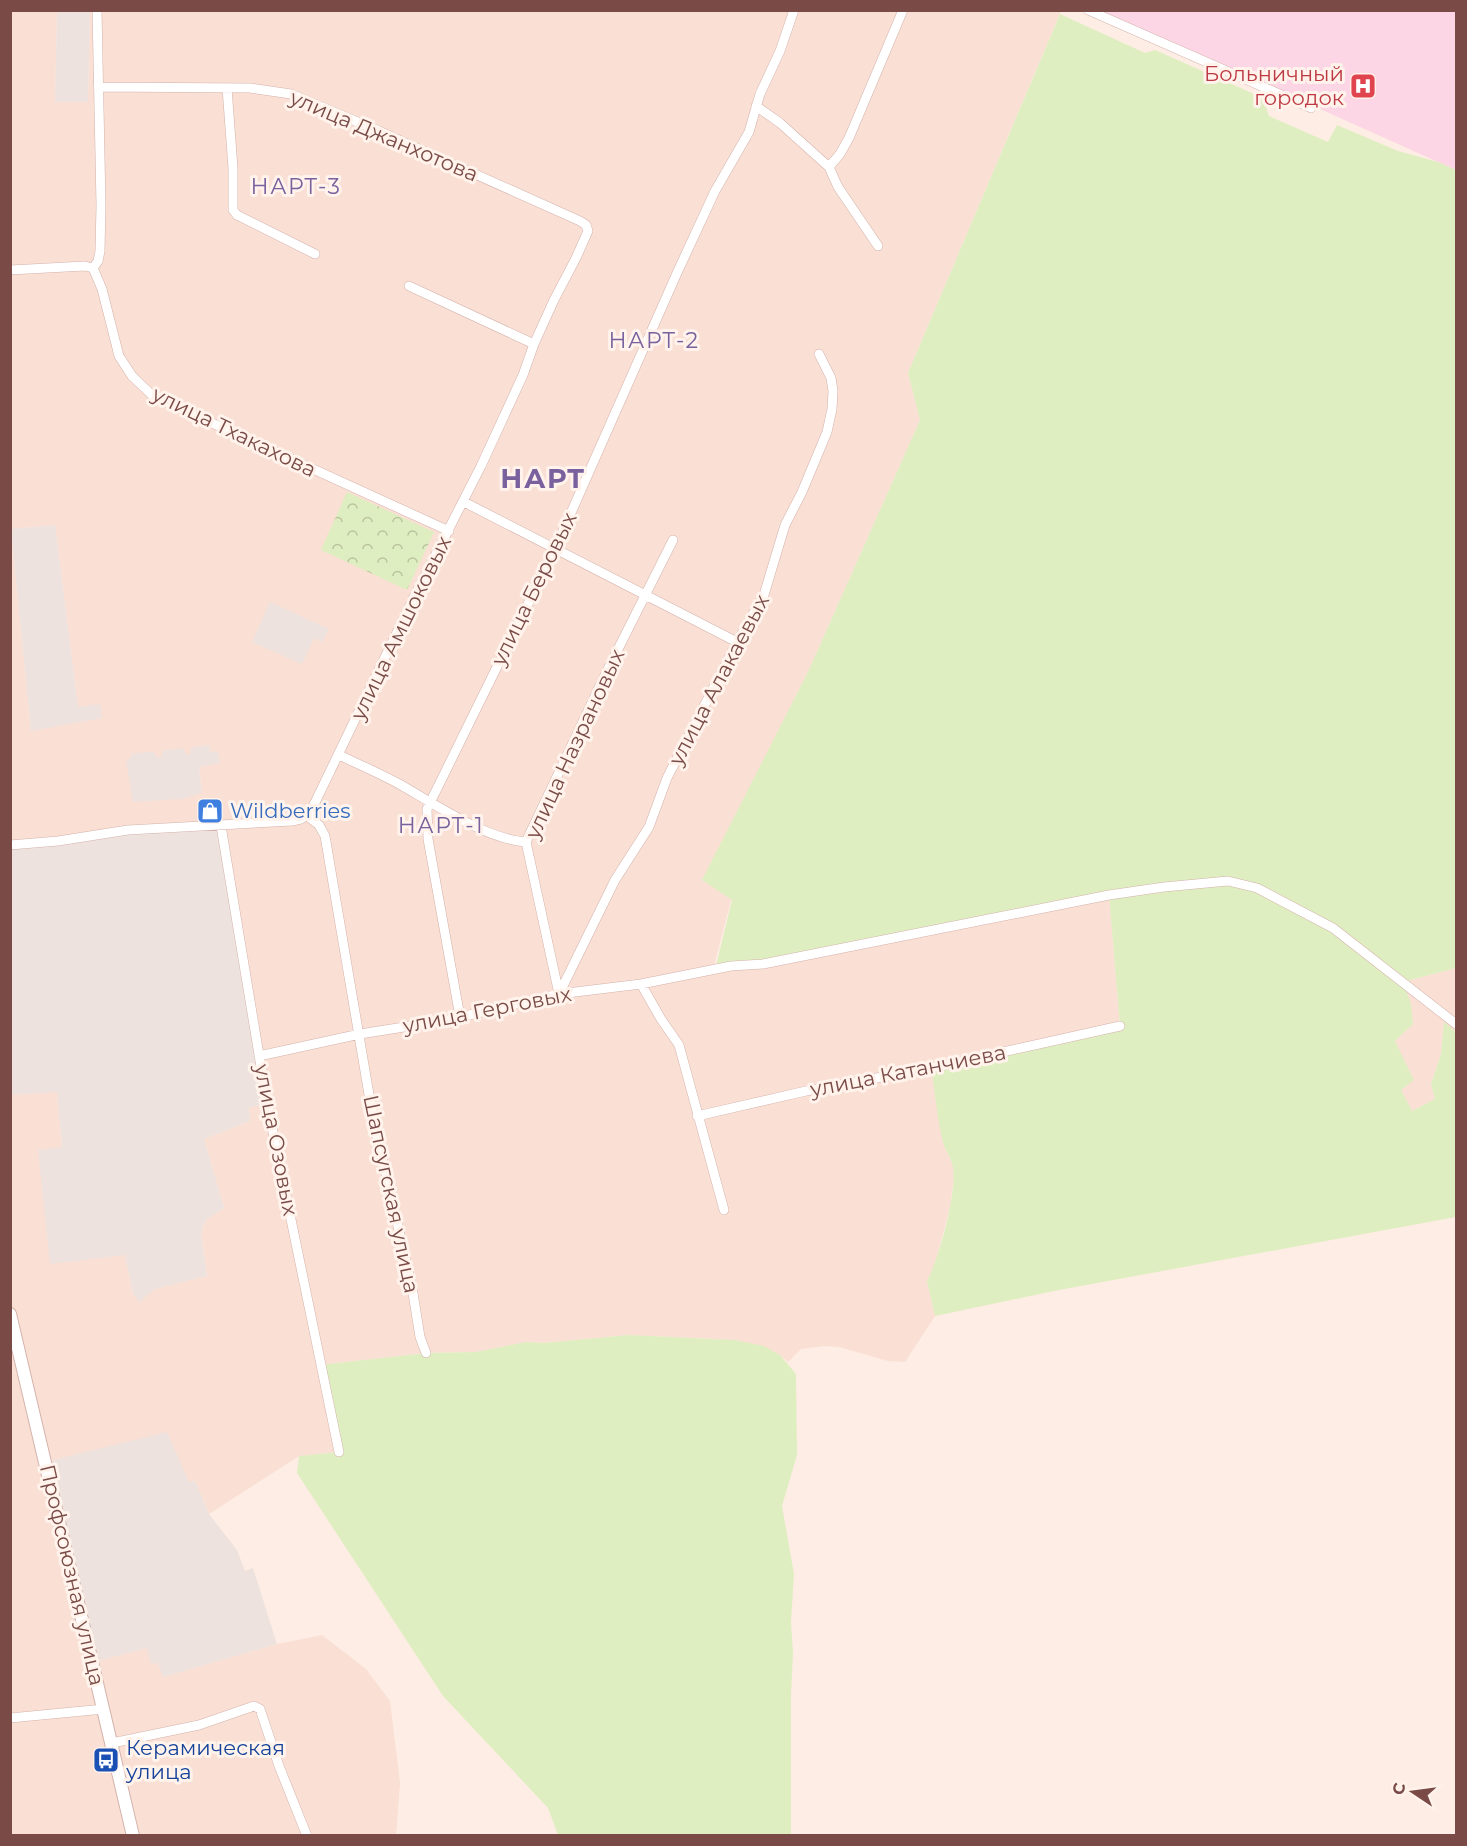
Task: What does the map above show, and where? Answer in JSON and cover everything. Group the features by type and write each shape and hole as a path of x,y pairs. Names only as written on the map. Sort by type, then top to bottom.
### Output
{"street":[{"path":"10,270 85,266 93,268 98,261 100,251 97,10"},
{"name":"улица Беровых","path":"460,1017 428,839 426,817 430,802 555,549 715,191 749,132 756,106 794,10"},
{"path":"829,167 849,138 903,10"},
{"path":"1088,10 1311,108"},
{"name":"улица Джанхотова","path":"98,87 250,88 291,94 580,221 586,225 588,231"},
{"path":"226,88 233,168 233,210 237,215 315,254"},
{"path":"756,106 780,123 829,167 838,187 878,246"},
{"name":"улица Амшоковых","path":"307,816 313,809 414,595 464,502 523,375 534,344 588,231"},
{"name":"улица Тхакахова","path":"93,268 102,289 119,356 132,375 153,396 449,531"},
{"path":"409,286 534,344"},
{"name":"улица Алакаевых","path":"559,994 615,880 649,827 667,778 737,642 764,595 785,525 827,432 833,391 831,378 819,354"},
{"path":"464,502 737,642"},
{"name":"улица Назрановых","path":"559,994 526,842 606,672 673,540"},
{"path":"339,755 500,837 526,842"},
{"path":"10,845 58,841 128,830 292,821 307,816 319,825 325,836 360,1034"},
{"name":"улица Озовых","path":"221,826 259,1056 339,1452"},
{"name":"улица Герговых","path":"259,1056 360,1034 460,1017 559,994 641,984 715,970 763,964 1109,895 1228,881 1257,888 1333,928 1456,1024"},
{"path":"641,984 679,1045 724,1210"},
{"name":"улица Катанчиева","path":"697,1116 1120,1026"},
{"name":"Шапсугская улица","path":"360,1034 373,1118 412,1287 420,1337 426,1353"},
{"name":"Профсоюзная улица","path":"10,1314 133,1836"},
{"path":"112,1743 199,1725 254,1706 260,1709 279,1766 307,1836"},
{"path":"10,1718 104,1709"}],"shaded area":[{"path":"11,11 57,11 55,101 88,102 90,11 1061,11 908,373 920,420 808,672 771,746 715,962 715,969 1109,895 1120,1026 943,1143 953,1165 954,1177 950,1207 933,1271 927,1281 935,1316 905,1362 888,1361 839,1347 824,1346 801,1349 788,1362 780,1355 736,1340 629,1335 543,1343 526,1342 476,1352 426,1353 320,1365 339,1452 299,1456 209,1514 195,1481 189,1482 78,1454 45,1462 93,1662 147,1648 160,1665 163,1677 277,1644 322,1635 366,1669 390,1701 400,1783 396,1836 11,1836 11,1095 57,1091 62,1148 38,1151 125,1255 133,1294 207,1276 201,1235 203,1226 206,1220 224,1208 204,1139 250,1121 249,1108 267,1103 11,845","holes":["55,525 78,708 102,718 31,730 11,529","209,745 210,752 220,762 199,767 202,792 126,760 191,755"]},
{"path":"57,11 90,11 88,102 55,102"},
{"name":"Больничный городок","path":"1102,11 1456,11 1456,170 1438,162"},
{"path":"55,525 78,707 100,704 102,718 31,731 11,529"},
{"path":"270,602 329,629 322,642 314,638 302,664 252,642"},
{"path":"209,745 210,752 218,751 220,763 199,767 202,793 181,799 133,802 126,760 131,758 131,754 154,751 156,757 162,757 162,751 183,748 186,754 190,755 191,748"},
{"path":"221,826 267,1103 249,1108 250,1121 204,1139 224,1208 206,1220 203,1226 201,1235 207,1276 155,1289 139,1302 133,1294 125,1255 50,1264 38,1150 62,1147 57,1092 11,1095 11,845"},
{"path":"1456,968 1456,1032 1444,1022 1441,1054 1431,1084 1435,1099 1412,1111 1401,1090 1395,1041 1413,1024 1403,982"},
{"path":"167,1432 189,1482 195,1481 209,1514 237,1550 245,1571 253,1568 277,1644 163,1677 158,1663 151,1664 147,1648 93,1662 45,1462"}],"green space":[{"path":"1060,14 1145,53 1155,50 1263,98 1269,116 1328,142 1337,125 1398,151 1438,162 1456,170 1456,968 1403,982 1411,1004 1413,1024 1395,1041 1414,1080 1401,1090 1412,1111 1435,1099 1431,1084 1441,1054 1444,1022 1456,1032 1456,1217 1059,1290 935,1316 927,1281 946,1225 954,1179 952,1164 941,1133 931,1068 1120,1026 1109,895 715,970 732,900 702,880 808,672 920,420 908,373"},
{"path":"347,492 434,532 407,590 321,550"},
{"path":"629,1335 735,1340 764,1346 780,1355 796,1374 797,1455 782,1506 794,1574 791,1622 793,1653 791,1835 558,1835 548,1808 443,1696 297,1473 299,1456 339,1452 320,1365 426,1353 476,1352 526,1342 543,1343"}],"place":[{"name":"Больничный городок","path":"1363,86"},
{"name":"Wildberries","path":"210,811"},
{"name":"Керамическая улица","path":"106,1760"}],"district":[{"name":"НАРТ-3","path":"296,186"},
{"name":"НАРТ-2","path":"654,340"},
{"name":"НАРТ","path":"543,479"},
{"name":"НАРТ-1","path":"441,825"}]}
